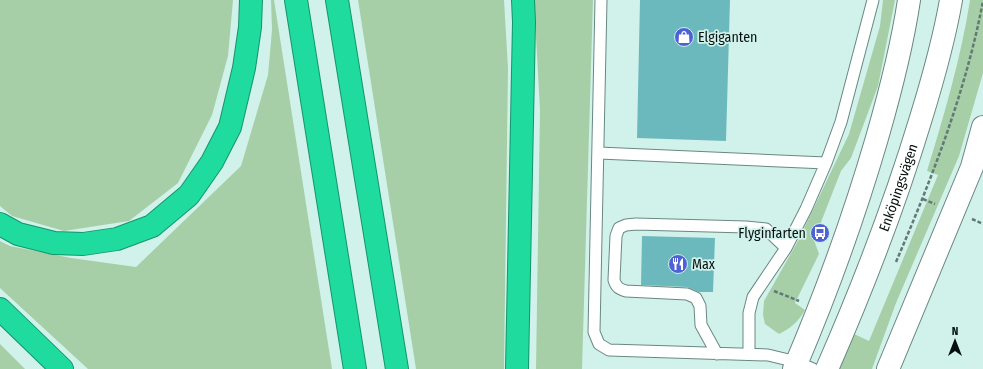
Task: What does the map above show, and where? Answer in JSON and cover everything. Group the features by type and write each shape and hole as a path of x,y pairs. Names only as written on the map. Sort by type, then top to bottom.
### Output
{"highway":[{"path":"0,224 18,234 54,243 83,244 117,239 152,226 189,195 212,162 230,127 244,68 251,0"},
{"path":"296,0 355,369"},
{"path":"337,0 397,369"},
{"path":"517,369 524,22 523,0"},
{"path":"524,22 530,0"},
{"path":"0,309 62,369"}],"street":[{"path":"801,367 819,309 861,190 891,87 909,0"},
{"name":"Enköpingsvägen","path":"827,369 848,321 905,171 932,81 947,24 951,0"},
{"path":"888,369 972,167 983,127"}],"lane":[{"path":"601,0 599,153 594,332 599,344 609,350 768,355 801,367"},
{"path":"749,354 749,313 753,297 786,248 806,209 826,163 841,122 873,0"},
{"path":"599,153 826,163"},
{"path":"717,354 701,324 700,306 696,298 687,294 626,291 620,289 616,285 614,280 615,251 616,236 619,228 626,225 636,224 746,227 766,229 786,248"}],"path":[{"path":"895,264 923,199 943,146 964,78 983,1"}],"green space":[{"path":"0,0 233,0 228,56 212,115 178,183 129,221 64,231 12,216 0,206"},
{"path":"271,0 274,0 332,369 88,369 0,288 0,241 10,246 71,258 136,267 241,166 268,75 272,30"},
{"path":"358,0 504,0 508,68 504,369 416,369"},
{"path":"534,0 593,0 582,369 536,369 540,110"},
{"path":"883,0 895,0 878,86 851,158 841,171 814,240 819,254 795,303 805,310 794,324 779,334 765,324 763,315 764,301 798,241 849,134 880,26"},
{"path":"970,0 983,0 983,73 959,156 896,303 872,369 836,369 852,333 869,341 938,175 927,171 957,65"},
{"path":"0,344 25,369 0,369"}],"building":[{"name":"Elgiganten","path":"640,0 730,0 726,141 637,138"},
{"name":"Max","path":"642,236 715,238 713,292 699,292 687,287 641,285"}],"place":[{"name":"Elgiganten","path":"684,37"},
{"name":"Flyginfarten","path":"820,233"},
{"name":"Max","path":"678,264"}]}
